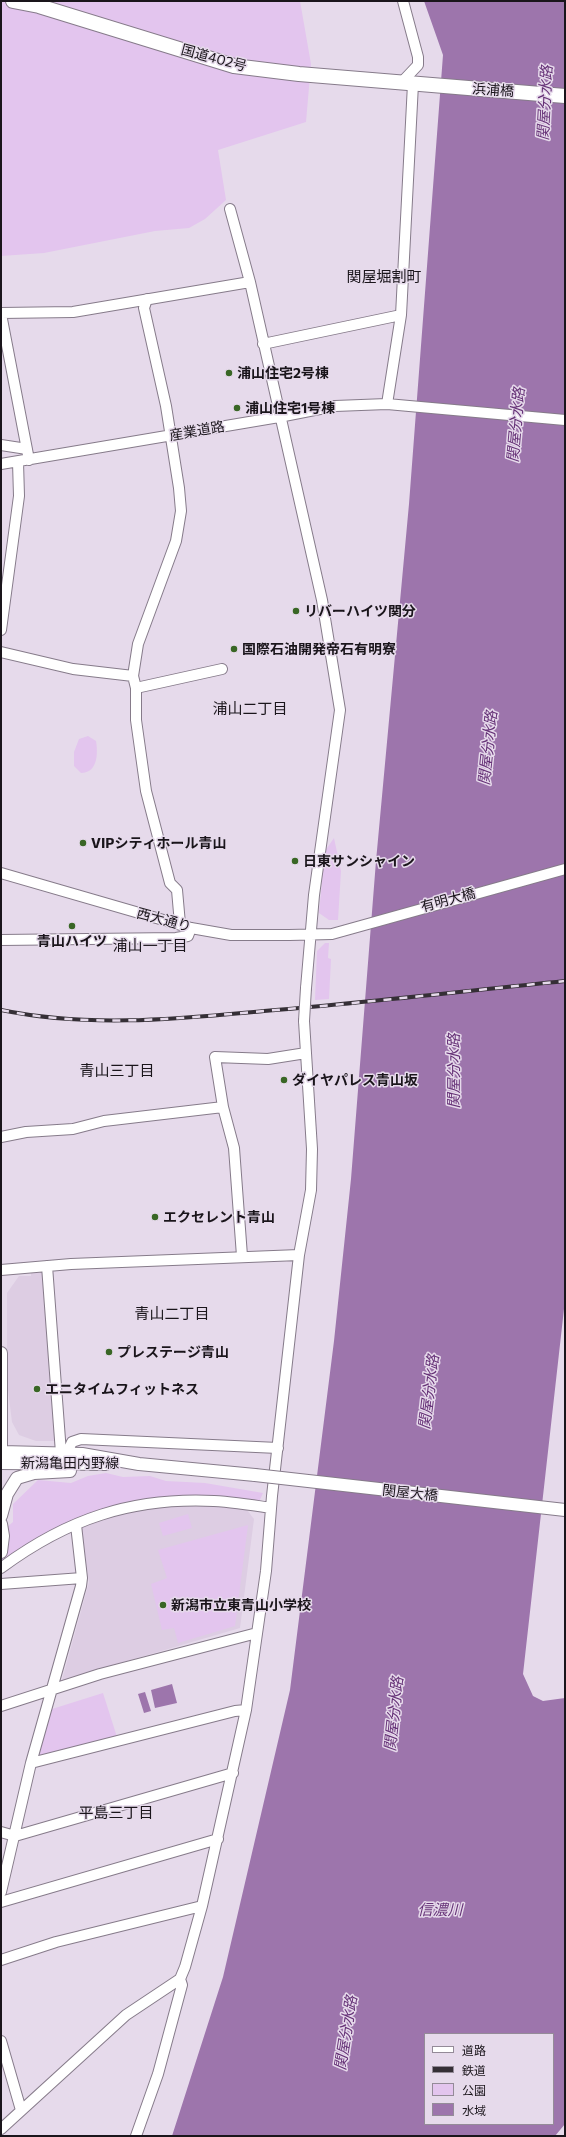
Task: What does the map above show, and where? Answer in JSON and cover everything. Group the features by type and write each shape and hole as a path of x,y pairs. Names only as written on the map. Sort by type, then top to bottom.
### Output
{"highway":[{"name":"国道402号","path":"13,1 39,6 234,66 412,84"},
{"name":"浜浦橋","path":"412,84 565,96"}],"main road":[{"name":"新潟亀田内野線","path":"1,1353 1,1455"},
{"name":"新潟亀田内野線","path":"1,1455 64,1453 82,1454 139,1464 255,1476"},
{"name":"新潟亀田内野線","path":"1,1455 107,1464 139,1464"},
{"path":"1,1516 11,1486 17,1478 24,1475 77,1471 107,1464"},
{"name":"関屋大橋","path":"255,1476 565,1510"},
{"path":"1,1524 1,1552"}],"street":[{"path":"390,405 401,315 412,84 418,65 418,57 403,1"},
{"path":"1,2129 126,2015 180,1979 185,1967 202,1906 233,1773 246,1710 266,1571 271,1508 299,1255 313,1169 304,1021 314,895 340,710 322,600 279,417 250,282 230,209"},
{"path":"29,460 1,314 73,312 250,282"},
{"path":"147,299 144,308 166,406 179,488 181,511 176,541 138,644 133,676 136,688 136,720 146,791 170,883 177,890 180,924"},
{"path":"263,344 401,315"},
{"name":"産業道路","path":"1,464 170,436 334,406 390,405 565,420"},
{"path":"1,445 27,449"},
{"path":"1,630 19,496 18,462"},
{"path":"1,652 73,669 133,676"},
{"path":"136,688 222,669"},
{"name":"有明大橋","path":"332,934 565,869"},
{"name":"西大通り","path":"1,873 191,928 231,935 332,934"},
{"path":"1,940 176,938 188,936 191,928"},
{"path":"242,1256 234,1148 223,1107 215,1057 268,1059 306,1053"},
{"path":"1,1137 26,1132 72,1129 104,1121 223,1107"},
{"path":"1,1270 47,1266 242,1256 299,1255"},
{"path":"47,1266 64,1453"},
{"path":"64,1453 72,1442 81,1439 278,1448"},
{"path":"1,1568 46,1537 76,1524 119,1509 166,1501 216,1501 271,1508"},
{"path":"1,1892 31,1763 82,1578 76,1524"},
{"path":"1,1584 82,1578"},
{"path":"1,1706 108,1672 257,1633"},
{"path":"31,1763 234,1711 246,1710"},
{"path":"1,1832 15,1836 233,1773"},
{"path":"1,1902 218,1839"},
{"path":"1,1960 56,1942 202,1906"},
{"path":"136,2136 158,2074 182,1985 180,1979"},
{"path":"1,2040 21,2110"}],"shaded area":[{"path":"31,1273 43,1273 56,1441 36,1441 19,1435 12,1422 7,1382 7,1293 19,1276 31,1276"},
{"name":"新潟市立東青山小学校","path":"168,1506 211,1506 247,1510 254,1519 240,1628 62,1680 89,1582 81,1528 120,1514"}],"green space":[{"path":"1,1 300,1 311,64 306,122 218,150 226,200 205,219 189,228 155,231 44,253 1,256"},
{"path":"88,736 96,741 96,762 91,770 81,773 74,766 74,752 79,739"},
{"path":"334,838 341,871 338,920 329,920 319,913 325,851"},
{"path":"325,943 329,943 328,958 331,959 329,999 315,1000 317,951"},
{"path":"106,1473 123,1477 150,1476 166,1481 205,1483 263,1493 258,1504 215,1500 98,1513 1,1568 1,1532 13,1522 13,1504 38,1480 71,1483 88,1476"},
{"path":"188,1514 192,1528 163,1536 159,1523"},
{"path":"248,1525 235,1626 178,1643 174,1628 162,1630 151,1584 167,1578 158,1550"},
{"path":"103,1693 117,1737 37,1758 52,1709"}],"water":[{"path":"424,1 565,1 565,1300 523,1674 533,1696 543,1701 565,1698 565,2124 555,2136 172,2136 223,1977 290,1690 334,1341 351,1179 376,861 409,504 443,55"},
{"path":"172,1684 177,1703 155,1708 151,1690"},
{"path":"145,1692 151,1711 144,1713 138,1694"}],"railway":[{"path":"1,1010 34,1016 67,1019 165,1019 339,1004 565,981"}],"place":[{"name":"浦山住宅2号棟","path":"229,373"},
{"name":"浦山住宅1号棟","path":"237,408"},
{"name":"リバーハイツ関分","path":"296,611"},
{"name":"国際石油開発帝石有明寮","path":"234,649"},
{"name":"VIPシティホール青山","path":"83,843"},
{"name":"日東サンシャイン","path":"295,861"},
{"name":"青山ハイツ","path":"72,926"},
{"name":"ダイヤパレス青山坂","path":"284,1080"},
{"name":"エクセレント青山","path":"155,1217"},
{"name":"プレステージ青山","path":"109,1352"},
{"name":"エニタイムフィットネス","path":"37,1389"},
{"name":"新潟市立東青山小学校","path":"163,1605"}],"district":[{"name":"関屋堀割町","path":"384,277"},
{"name":"浦山二丁目","path":"250,709"},
{"name":"浦山一丁目","path":"150,946"},
{"name":"青山三丁目","path":"117,1071"},
{"name":"青山二丁目","path":"172,1314"},
{"name":"平島三丁目","path":"116,1813"}],"water label":[{"name":"関屋分水路","path":"545,103"},
{"name":"関屋分水路","path":"516,425"},
{"name":"関屋分水路","path":"488,748"},
{"name":"関屋分水路","path":"454,1071"},
{"name":"関屋分水路","path":"429,1392"},
{"name":"関屋分水路","path":"394,1714"},
{"name":"信濃川","path":"440,1910"},
{"name":"関屋分水路","path":"346,2033"}]}
